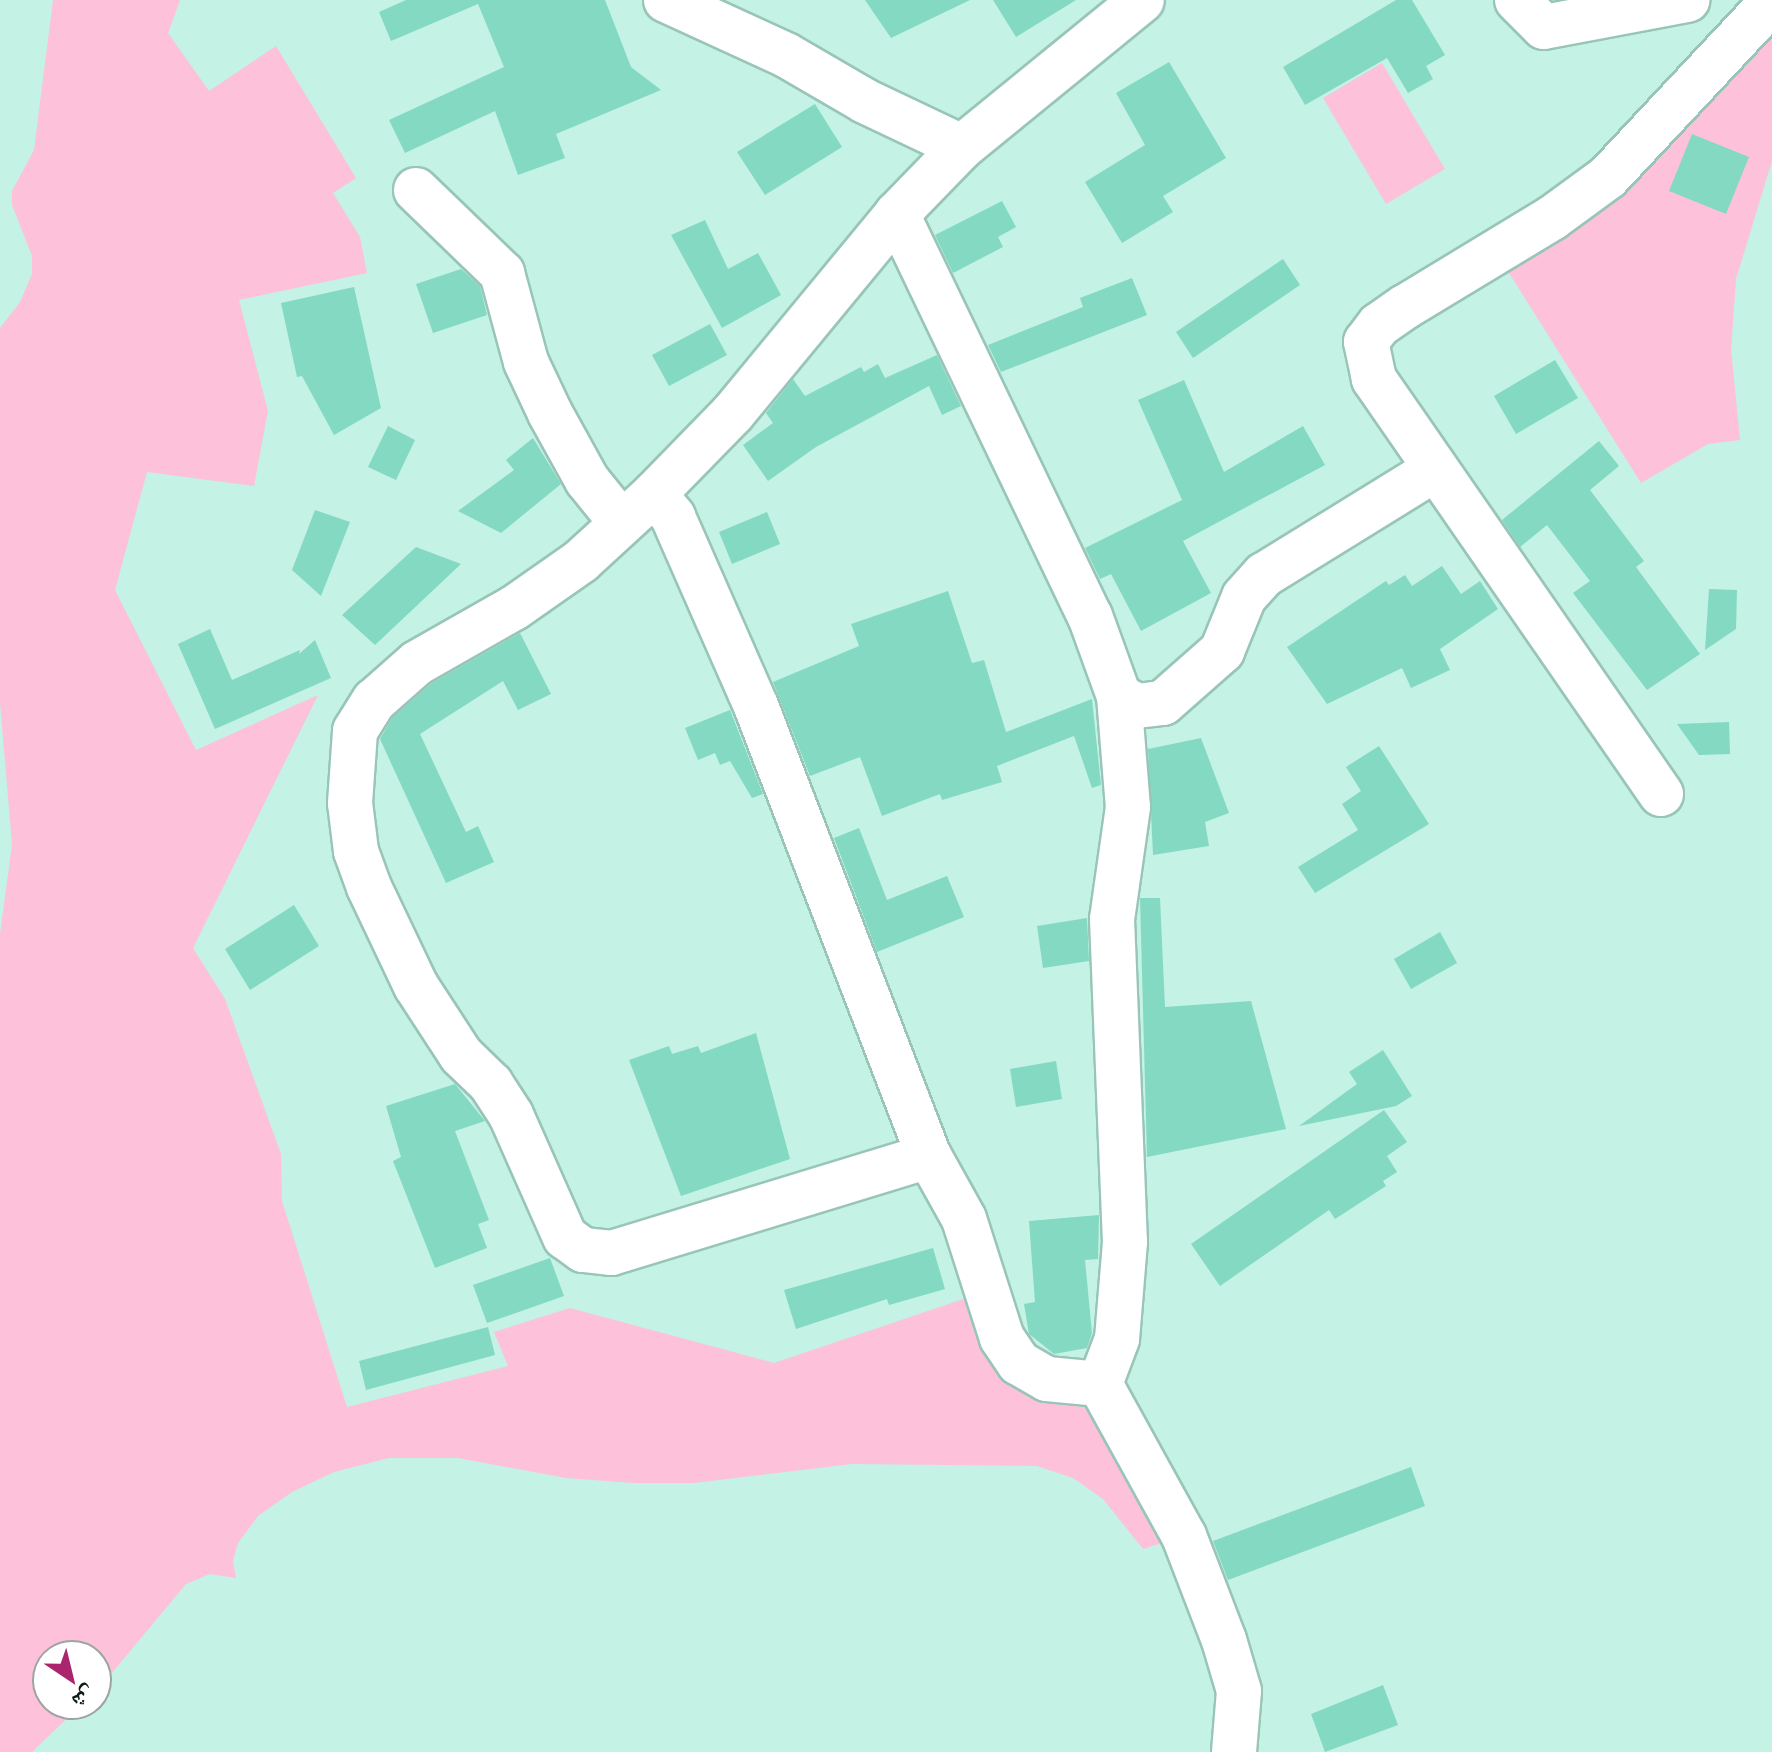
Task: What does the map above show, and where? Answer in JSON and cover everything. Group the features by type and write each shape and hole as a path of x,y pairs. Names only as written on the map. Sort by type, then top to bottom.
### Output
{"street":[{"path":"666,0 786,55 865,101 962,147"},
{"path":"1517,0 1544,27 1641,3 1687,0"},
{"path":"929,1156 612,1253 583,1250 565,1237 511,1115 491,1084 461,1055 391,938 356,851 350,803 355,731 374,701 417,663 548,585 581,561 620,521 654,494 733,413 897,214 962,147 1137,2"},
{"path":"1661,794 1434,470 1374,379 1366,342 1379,325 1405,307 1552,218 1608,177 1772,2"},
{"path":"416,190 502,273 526,362 550,413 587,480 620,521"},
{"path":"897,214 1090,616 1119,696 1128,807 1112,919 1125,1242 1117,1339 1100,1384 1184,1536 1224,1640 1239,1691 1234,1752"},
{"path":"1119,696 1137,706 1163,703 1222,651 1244,597 1264,575 1434,470"},
{"path":"654,494 673,517 756,706 929,1156 964,1219 1002,1338 1019,1363 1047,1379 1100,1384"}],"shaded area":[{"path":"53,0 180,0 168,33 209,91 276,46 356,178 333,193 360,237 367,273 239,300 268,411 254,486 147,472 115,590 196,750 318,695 193,948 225,999 281,1154 282,1201 347,1407 508,1366 494,1332 570,1308 774,1363 984,1292 1002,1338 1100,1384 1184,1536 1143,1549 1103,1499 1073,1478 1037,1466 852,1464 694,1483 633,1483 566,1478 458,1458 389,1458 334,1472 292,1492 258,1516 238,1543 233,1561 236,1578 210,1574 186,1584 112,1673 112,1640 32,1640 32,1720 65,1720 32,1752 0,1752 0,934 12,844 0,703 0,328 20,302 32,274 32,256 12,205 12,191 34,150"},
{"path":"1772,2 1772,161 1736,279 1731,349 1740,440 1708,444 1641,483 1494,249"},
{"path":"1382,63 1445,169 1386,204 1323,98"}],"building":[{"path":"406,0 605,0 631,67 661,90 556,134 565,158 518,175 495,111 405,153 389,120 504,67 478,4 391,41 379,12"},
{"path":"865,0 970,0 891,38"},
{"path":"993,0 1076,0 1016,37"},
{"path":"1396,0 1412,0 1445,55 1426,66 1433,79 1408,93 1387,58 1305,105 1283,67"},
{"path":"1169,62 1226,158 1163,196 1173,212 1122,243 1085,182 1145,145 1116,93"},
{"path":"815,104 842,147 765,195 737,152"},
{"path":"1692,134 1749,157 1726,214 1669,191"},
{"path":"1002,201 1016,227 998,237 1003,247 953,273 935,235"},
{"path":"705,220 728,269 758,253 781,295 722,328 671,235"},
{"path":"1283,259 1300,285 1193,358 1176,332"},
{"path":"461,269 480,286 487,315 433,333 416,284"},
{"path":"1132,278 1147,315 1001,372 988,345 1083,307 1080,298"},
{"path":"354,287 381,408 334,435 302,376 297,377 281,303"},
{"path":"710,324 727,355 669,386 652,355"},
{"path":"937,355 961,406 942,415 929,386 816,447 768,481 743,445 773,423 766,413 793,379 805,396 861,367 864,372 878,364 885,378"},
{"path":"1555,360 1578,398 1516,434 1494,396"},
{"path":"1184,380 1224,472 1303,426 1325,465 1183,541 1211,593 1141,631 1111,574 1100,579 1085,548 1182,500 1138,400"},
{"path":"388,426 415,440 396,480 368,467"},
{"path":"533,438 561,484 501,533 458,511 514,470 506,460"},
{"path":"1599,441 1619,466 1590,490 1644,561 1636,567 1700,654 1647,690 1573,593 1590,581 1547,525 1520,547 1502,520"},
{"path":"315,510 350,522 321,596 292,570"},
{"path":"767,512 780,544 732,564 719,532"},
{"path":"416,547 461,564 375,645 342,615"},
{"path":"1442,566 1461,594 1480,581 1498,609 1440,649 1450,670 1411,688 1402,668 1327,704 1287,647 1386,581 1389,585 1405,575 1412,586"},
{"path":"1709,589 1737,590 1736,629 1705,650"},
{"path":"948,591 972,663 984,660 1006,732 1092,699 1101,785 1092,788 1074,736 997,766 1002,782 942,800 940,794 882,816 860,757 810,776 773,682 859,646 851,624"},
{"path":"210,629 232,680 300,650 299,654 315,640 331,678 215,729 178,644"},
{"path":"520,633 551,694 518,710 503,681 420,734 466,832 478,826 494,862 446,883 380,739 393,717 432,683"},
{"path":"730,710 763,794 752,798 730,761 720,765 715,753 698,760 685,728"},
{"path":"1729,722 1730,754 1699,755 1677,724"},
{"path":"1201,738 1229,813 1205,822 1209,846 1153,855 1148,749"},
{"path":"1379,746 1429,824 1315,893 1298,867 1358,830 1342,804 1361,791 1346,767"},
{"path":"859,828 887,900 947,876 964,917 877,952 834,838"},
{"path":"1140,898 1160,898 1165,1007 1251,1001 1286,1129 1147,1157"},
{"path":"294,905 319,946 250,990 225,949"},
{"path":"1087,918 1089,961 1043,968 1037,926"},
{"path":"1440,932 1457,963 1411,989 1394,959"},
{"path":"756,1033 790,1159 681,1196 629,1060 669,1046 672,1054 698,1046 701,1053"},
{"path":"1383,1050 1412,1096 1396,1106 1299,1126 1357,1084 1349,1072"},
{"path":"1056,1061 1062,1099 1016,1107 1010,1069"},
{"path":"455,1084 485,1121 455,1131 489,1220 478,1224 487,1248 435,1268 393,1161 401,1157 386,1106"},
{"path":"1384,1110 1407,1142 1387,1156 1397,1172 1383,1181 1386,1186 1335,1219 1329,1210 1220,1286 1191,1244"},
{"path":"1099,1215 1098,1259 1085,1260 1092,1333 1087,1348 1054,1354 1029,1334 1024,1304 1035,1302 1029,1221"},
{"path":"933,1248 945,1289 889,1305 887,1299 796,1329 784,1290"},
{"path":"550,1258 564,1296 487,1323 473,1285"},
{"path":"488,1327 495,1355 366,1390 359,1361"},
{"path":"1411,1467 1425,1506 1228,1580 1213,1541"},
{"path":"1383,1685 1398,1725 1325,1752 1311,1714"}]}
